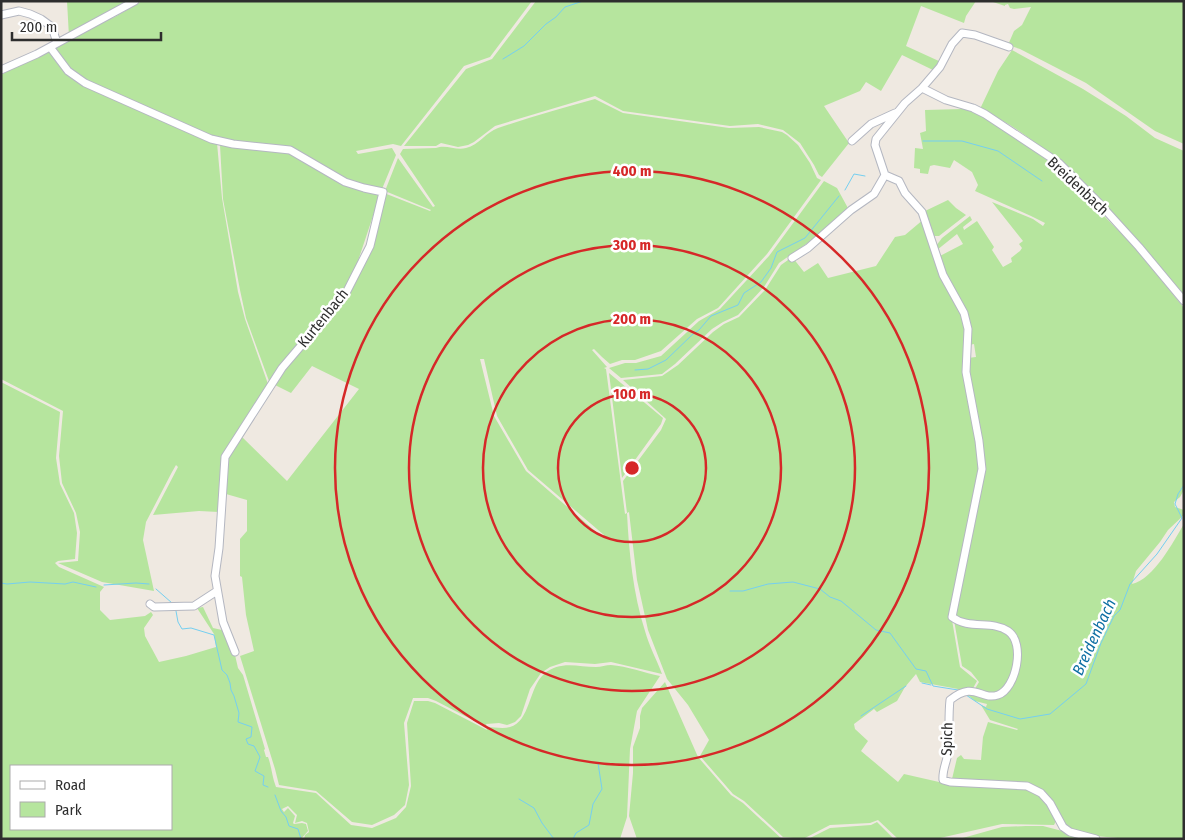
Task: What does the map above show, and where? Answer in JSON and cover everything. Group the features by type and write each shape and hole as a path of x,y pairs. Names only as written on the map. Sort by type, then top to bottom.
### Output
{"street":[{"path":"1,70 57,44 135,1"},
{"path":"1,15 19,11 35,17 52,27 57,44"},
{"path":"792,258 808,248 851,210 874,194 885,175 874,145 876,139 896,113 922,88 940,67 952,44 962,33 975,35 1009,47"},
{"name":"Kurtenbach","path":"50,47 68,71 85,83 211,138 233,144 290,150 345,182 383,192 370,246 346,293 282,368 225,457 219,548 215,576 216,591 223,622 235,652"},
{"name":"Breidenbach","path":"922,88 946,100 973,108 985,114 1059,163 1139,247 1184,301"},
{"path":"852,141 871,124 896,113"},
{"name":"Spich","path":"885,175 899,181 905,193 922,212 943,275 964,313 968,330 966,372 979,441 982,469 952,617 965,624 998,627 1007,630 1015,639 1018,657 1009,685 1003,692 990,696 973,690 950,700 948,749 943,780 1027,786 1035,789 1050,802 1063,827 1070,832 1096,839"},
{"path":"150,604 154,607 194,606 216,591"}],"green space":[{"path":"67,1 133,1 101,20 113,18 142,1 532,1 490,57 464,66 401,146 393,144 356,151 358,154 392,148 396,155 382,189 347,180 295,149 217,143 222,198 238,292 245,319 268,384 224,456 219,512 199,511 153,515 178,467 176,465 172,472 146,522 143,540 154,591 102,582 58,563 78,561 80,532 76,513 62,483 59,456 63,411 1,379 1,75 69,37"},
{"path":"536,1 976,1 966,16 964,23 921,6 906,46 941,62 935,71 902,55 881,91 866,82 860,91 824,106 849,143 822,177 800,143 783,130 758,124 730,126 623,111 595,96 495,126 468,145 458,147 441,143 436,146 404,146 466,69 492,59"},
{"path":"990,1 1184,1 1184,144 1155,131 1086,83 1020,49 1008,45 1014,31 1022,25 1031,7 1014,9 1010,8 1008,4 1005,6"},
{"path":"1012,50 1083,89 1126,116 1155,138 1184,151 1184,298 1084,187 1053,158 1020,131 980,109 998,71"},
{"path":"595,99 623,113 729,128 759,127 782,132 798,145 817,178 821,180 767,254 718,308 697,319 661,351 635,360 622,360 610,364 594,349 592,350 607,367 604,368 606,369 625,514 627,513 630,558 635,588 647,637 662,674 611,662 595,664 565,662 550,667 541,673 530,689 521,716 515,722 507,725 499,723 486,724 487,727 501,728 517,724 526,711 539,680 544,674 556,667 569,665 596,667 611,665 660,676 637,711 630,749 627,817 620,839 304,839 305,835 309,832 307,823 302,821 295,823 297,815 288,806 282,809 284,812 288,808 295,816 294,824 306,824 308,831 301,839 1,839 1,382 60,412 56,458 60,484 74,513 77,533 75,559 55,563 59,567 104,587 100,592 100,610 110,620 145,616 151,612 153,615 144,628 145,636 159,662 216,647 214,634 197,608 203,607 213,628 222,630 235,655 238,668 243,675 276,787 316,793 351,825 372,828 396,818 406,807 411,786 407,723 414,701 435,703 487,730 486,727 436,701 428,698 413,698 404,723 409,785 405,805 394,815 372,825 352,822 316,791 279,785 240,656 254,651 246,615 242,577 240,576 240,539 247,531 247,500 226,494 221,511 225,463 240,435 287,481 359,389 312,366 291,393 271,383 348,294 369,253 384,193 431,210 385,191 398,158 433,207 435,206 400,154 403,149 466,148 498,128","holes":["480,359 484,359 497,416 528,470 604,535 602,537 526,471 494,416"]},
{"path":"963,109 977,113 997,124 1038,152 1133,245 1184,308 1184,490 1174,502 1175,507 1184,510 1184,515 1168,530 1136,571 1132,584 1140,581 1155,568 1169,550 1184,524 1184,839 1115,838 1088,835 1077,832 1066,824 1047,797 1035,788 1000,781 952,779 957,758 961,755 964,759 981,760 983,737 988,722 1018,729 990,720 981,705 986,707 987,704 975,701 965,693 973,692 979,682 971,672 962,666 954,620 966,625 1005,631 1005,626 970,623 958,619 954,615 983,472 981,440 967,371 968,358 976,357 974,344 969,345 966,315 958,296 948,284 943,274 938,257 963,244 957,234 937,250 936,246 942,238 970,216 972,220 963,227 964,230 977,221 994,247 992,250 1003,267 1012,262 1011,258 1020,251 1022,248 1019,244 1023,241 992,202 1033,219 1043,226 1045,223 975,191 978,185 972,172 954,160 950,168 930,166 928,174 920,173 920,169 914,168 915,148 923,149 920,133 926,131 925,110"},
{"path":"220,145 289,152 309,162 332,179 346,186 381,192 357,264 345,288 269,381 246,318 240,290 223,199"},
{"path":"824,181 837,188 849,210 819,235 779,263 764,287 738,315 712,329 662,374 621,378 609,368 661,356 699,321 720,309 769,256"},
{"path":"948,200 966,215 939,236 933,236 923,212"},
{"path":"924,219 959,308 965,330 980,468 952,620 960,667 977,681 972,690 959,691 958,689 920,682 916,674 905,687 897,701 877,712 874,709 854,724 855,729 868,741 861,751 898,782 904,774 939,782 1023,787 1041,797 1049,805 1056,821 1054,825 1002,824 940,838 897,838 878,820 870,823 830,825 803,839 783,837 744,801 733,794 700,756 709,740 688,705 667,679 648,630 637,580 629,512 627,513 623,481 661,430 666,419 623,380 662,376 678,365 713,332 739,317 765,290 781,265 809,245 793,258 804,272 818,263 828,278 876,266 895,237 905,235"},
{"path":"609,373 663,418 661,424 622,478"},
{"path":"665,682 698,757 731,795 743,803 782,839 637,839 629,816 633,773 633,747 640,728 642,708"},
{"path":"877,822 894,839 808,839 830,828 871,825"},
{"path":"1043,826 1093,839 959,839 1002,827"}],"waterway":[{"path":"503,59 524,46 565,7 583,1"},
{"path":"923,141 962,141 998,151 1042,181"},
{"path":"845,190 854,174 865,176"},
{"path":"635,370 648,369 666,360 699,330 711,316 738,305 744,293 761,282 771,268 777,252 805,238 839,196"},
{"name":"Breidenbach","path":"966,695 987,709 1020,719 1050,714 1086,684 1101,643 1114,616 1120,610 1130,584 1157,554 1182,518 1175,504 1178,494 1184,485"},
{"path":"1,583 65,584 73,582 96,587"},
{"name":"Breidenbach","path":"730,591 743,591 768,584 793,582 820,589 830,597 841,601 876,630 890,633 916,669 926,671 933,686 958,690"},
{"path":"104,585 149,584"},
{"path":"156,589 172,603"},
{"path":"176,611 178,622 182,629 191,628 214,635 222,670 227,675 239,713 238,722 252,727 251,737 246,739 248,744 254,746 260,757 255,771 264,776 263,785 268,787"},
{"path":"922,683 931,685"},
{"path":"861,716 906,686"},
{"path":"573,839 576,833 589,825 593,804 602,789 598,763"},
{"path":"275,795 289,826 298,829 301,839 308,839"},
{"path":"519,799 534,808 554,839"}]}
